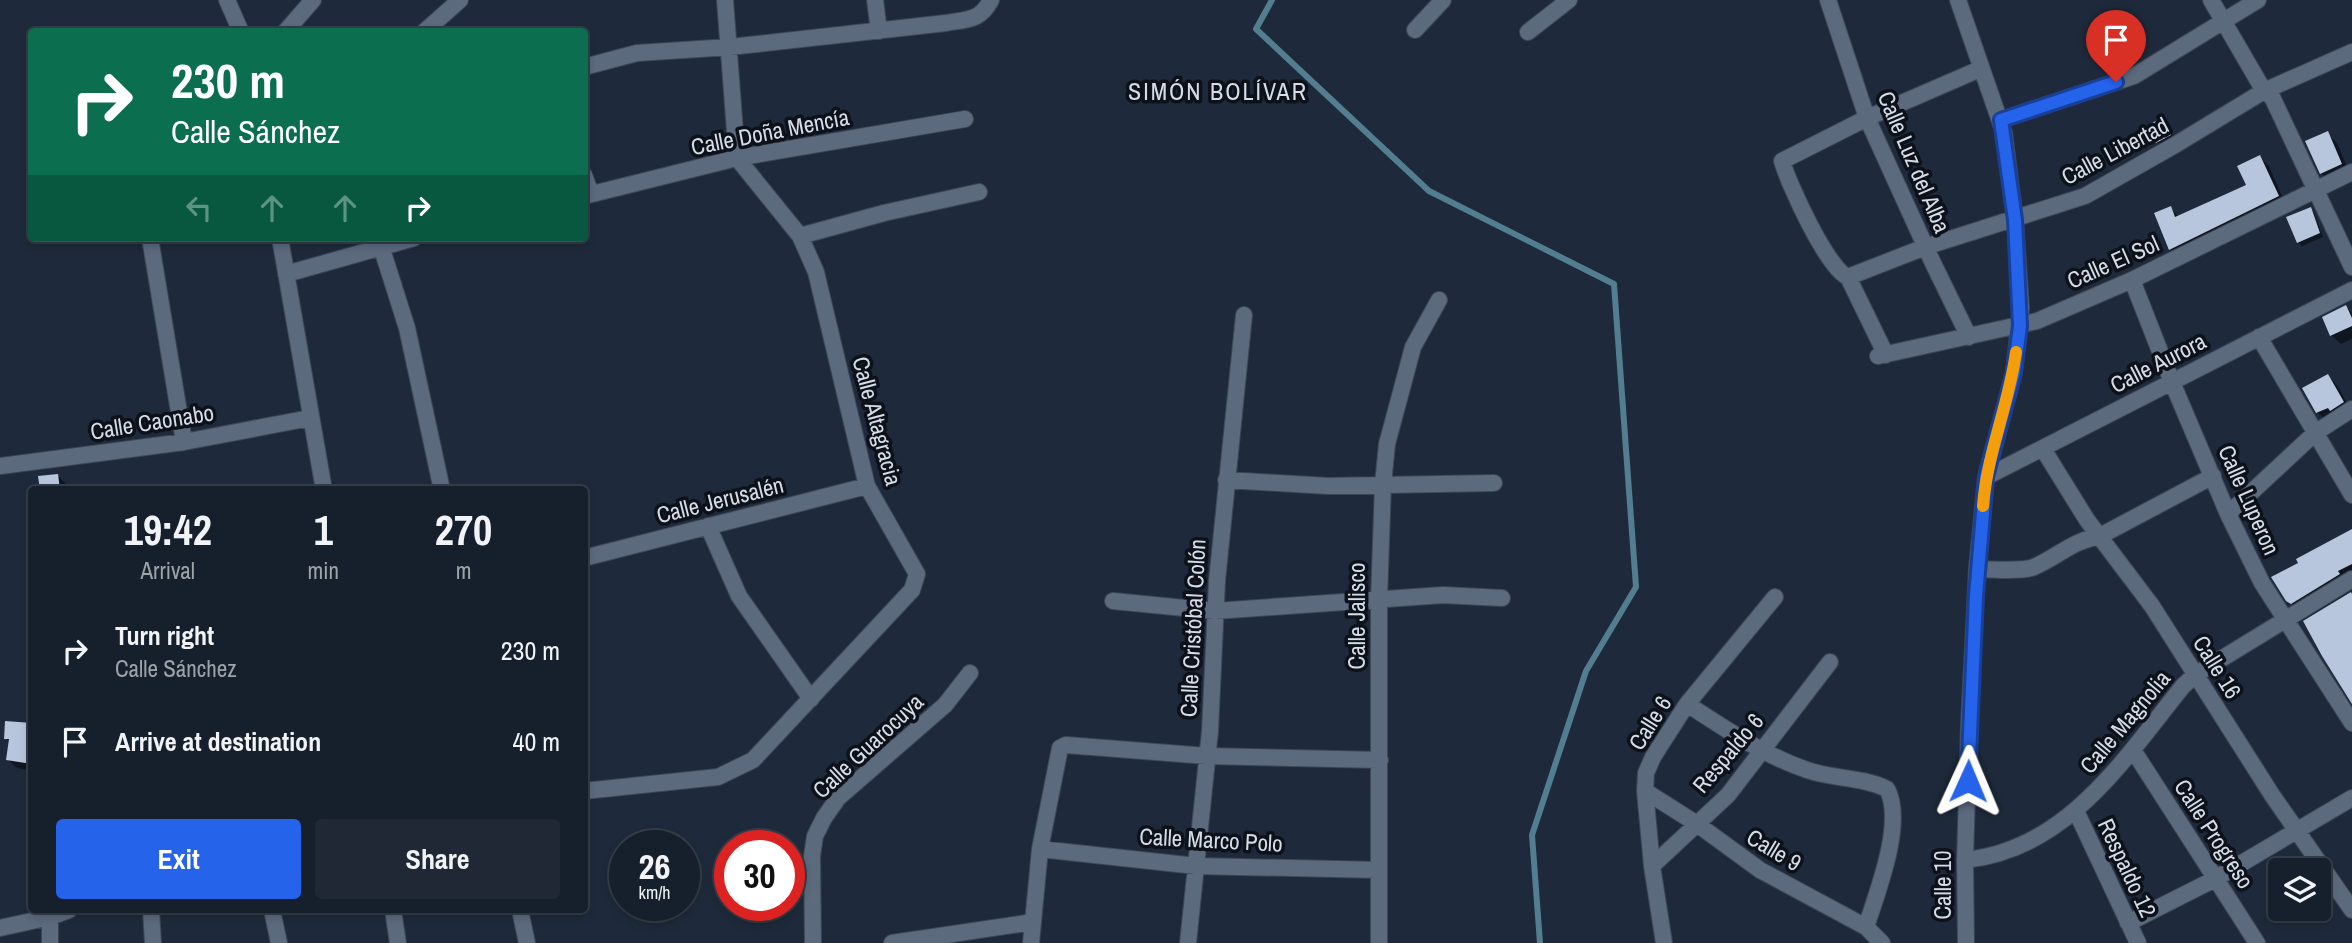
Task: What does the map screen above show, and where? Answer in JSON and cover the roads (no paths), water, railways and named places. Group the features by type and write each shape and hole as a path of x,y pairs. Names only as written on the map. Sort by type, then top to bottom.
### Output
{"street":[{"path":"227,0 239,28"},
{"path":"288,28 313,0"},
{"path":"428,28 460,0"},
{"path":"725,0 737,158"},
{"path":"875,0 878,31"},
{"path":"588,66 637,53 730,47 975,18 985,12 991,0"},
{"path":"1415,30 1443,0"},
{"path":"1528,32 1569,0"},
{"name":"Calle Luz del Alba","path":"1828,0 1867,118 1969,337"},
{"name":"Calle 10","path":"1958,0 1980,69 2001,120 2015,220 2020,326 2014,372 1986,477 1977,569 1965,860 1966,943"},
{"path":"2211,0 2264,90 2272,97 2352,267"},
{"path":"2001,120 2134,76 2258,0"},
{"name":"Calle Libertad","path":"1848,277 1925,247 2085,196 2264,90 2352,52"},
{"path":"1848,277 1843,275 1821,245 1782,163 1783,159 1867,118 1980,69"},
{"name":"Calle Doña Mencía","path":"588,195 737,158 965,119"},
{"name":"Calle Altagracia","path":"588,791 718,777 753,760 912,590 916,582 917,574 867,486 816,272 800,236 737,158"},
{"name":"Calle El Sol","path":"1848,277 1882,356 2037,321 2132,280 2352,172"},
{"path":"800,236 884,213 979,192"},
{"path":"151,242 184,442"},
{"path":"281,242 323,486"},
{"path":"286,274 398,242"},
{"path":"381,246 407,328 441,486"},
{"name":"Calle Luperon","path":"2132,280 2228,514 2262,583 2352,723"},
{"name":"Calle Aurora","path":"1986,477 2352,290"},
{"name":"Calle Jalisco","path":"1379,943 1379,599 1383,484 1387,444 1413,347 1439,300"},
{"name":"Calle Cristóbal Colón","path":"1188,943 1208,756 1215,611 1244,315"},
{"path":"2259,337 2352,495"},
{"path":"2228,514 2315,433 2352,409"},
{"name":"Calle Caonabo","path":"0,466 184,442 310,418"},
{"name":"Calle 16","path":"2043,449 2087,520 2152,606 2296,831 2352,910"},
{"path":"1977,569 2032,568 2087,538 2100,536 2213,476"},
{"path":"1226,480 1328,486 1494,483"},
{"name":"Calle Jerusalén","path":"588,557 867,486"},
{"path":"708,526 739,596 811,699"},
{"name":"Calle Magnolia","path":"1965,860 1986,858 2027,844 2076,811 2133,750 2195,675 2352,579"},
{"path":"1112,601 1215,611 1443,595 1502,598"},
{"name":"Calle 6","path":"1664,943 1652,866 1645,791 1646,773 1653,757 1687,704 1775,597"},
{"name":"Respaldo 6","path":"1652,866 1728,795 1830,662"},
{"name":"Calle Guarocuya","path":"813,943 812,856 816,836 824,818 838,798 946,705 970,673"},
{"path":"1687,704 1761,751 1831,778 1877,784 1887,789 1893,808 1886,864 1866,927"},
{"path":"1031,943 1041,849 1060,748 1066,745 1208,756 1380,761"},
{"name":"Calle Progreso","path":"2133,750 2258,943"},
{"name":"Calle 9","path":"1645,791 1697,824 1759,870 1866,927 1882,943"},
{"path":"2128,923 2216,878 2352,798"},
{"name":"Respaldo 12","path":"2076,811 2138,943"},
{"name":"Calle Marco Polo","path":"1041,849 1196,866 1379,870"},
{"path":"151,913 153,943"},
{"path":"273,913 279,943"},
{"path":"393,913 398,943"},
{"path":"521,913 527,943"},
{"path":"0,928 50,914 50,943"},
{"path":"892,943 1033,922"}],"waterway":[{"path":"1272,0 1256,29 1429,191 1614,284 1636,587 1586,671 1532,835 1540,943"}],"district":[{"name":"SIMÓN BOLÍVAR","path":"1218,92"}]}
